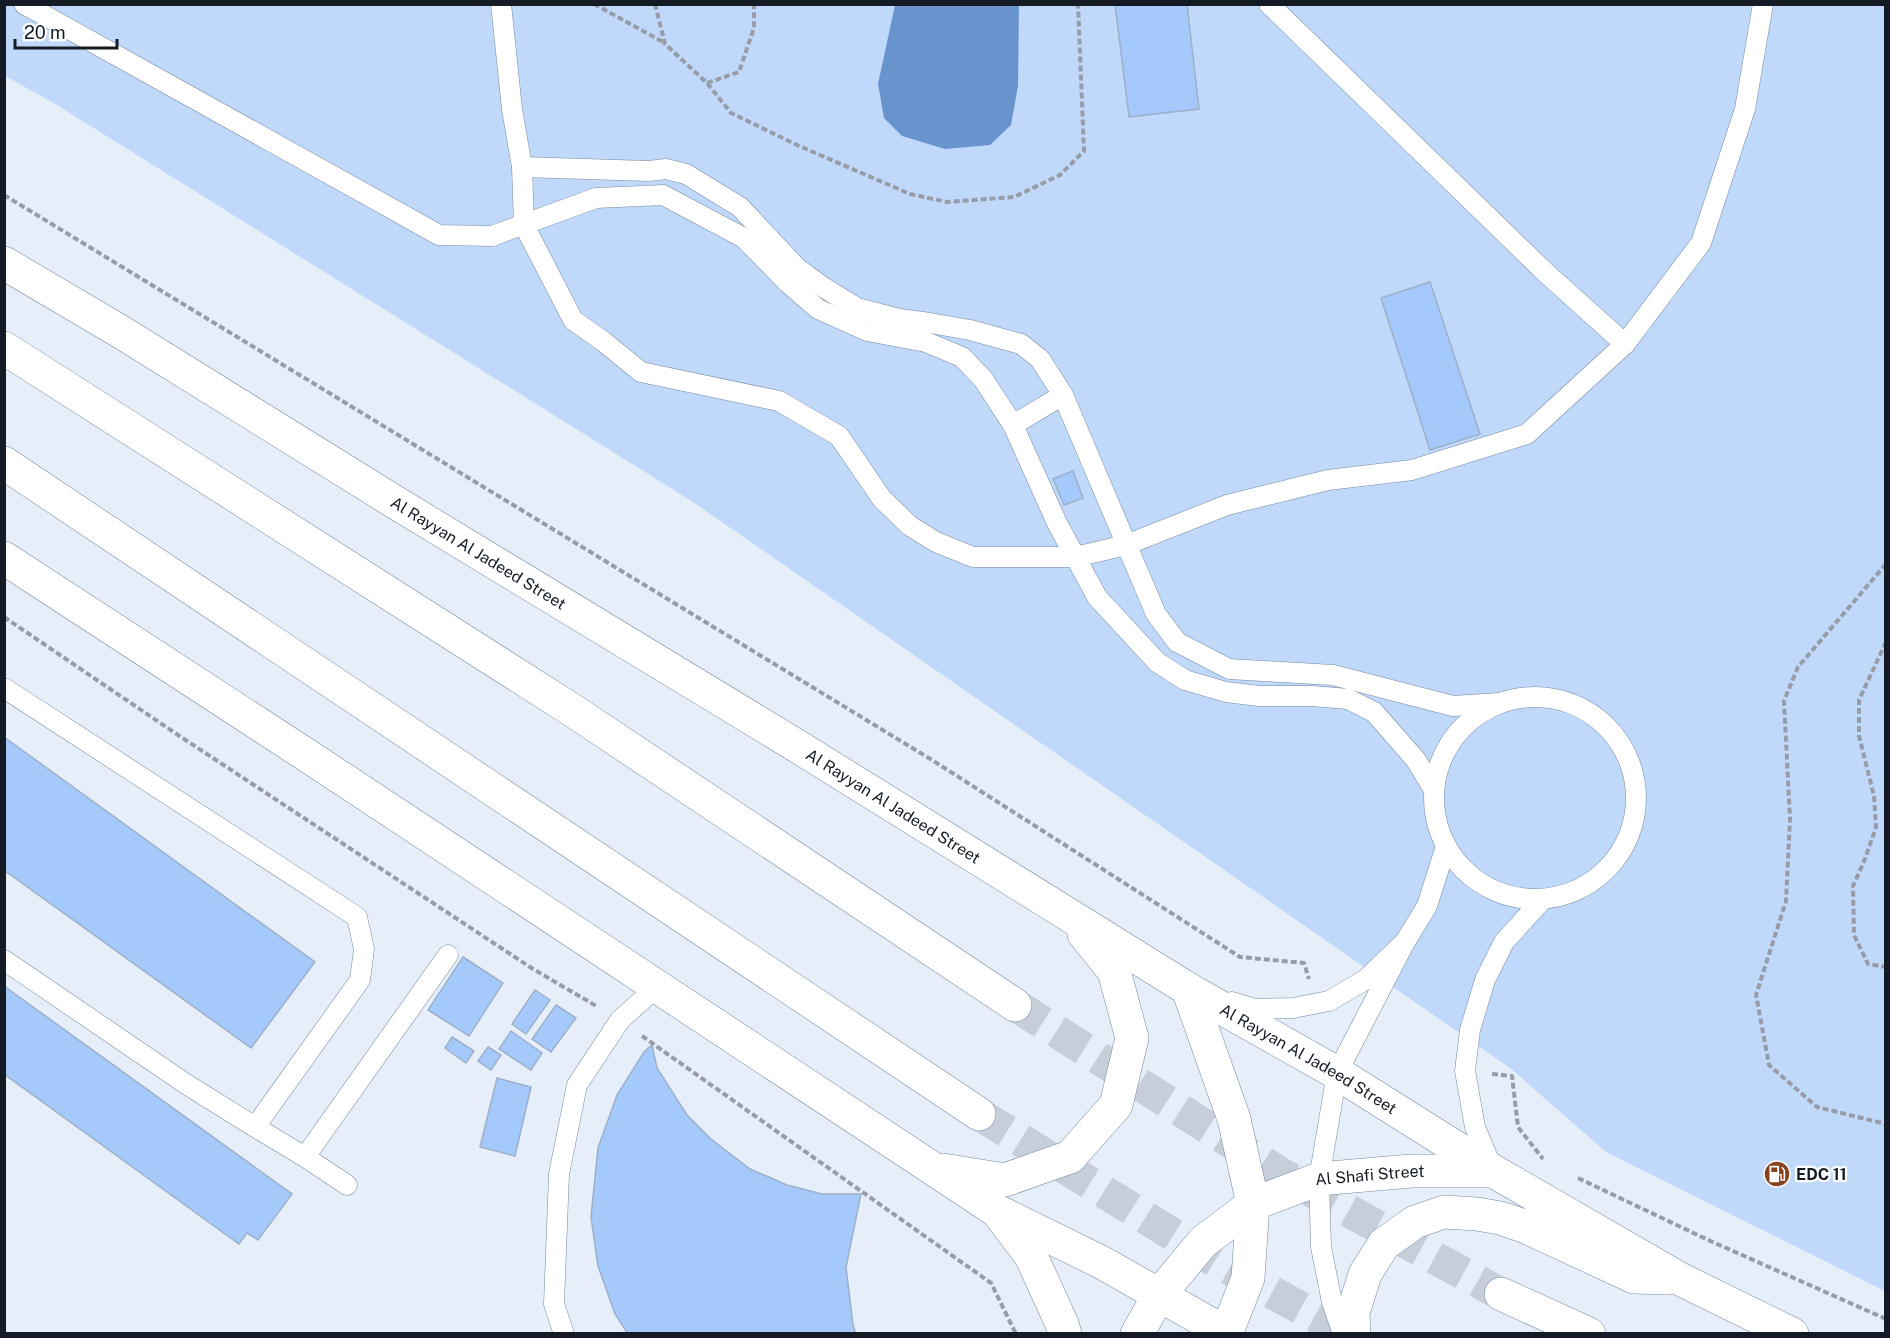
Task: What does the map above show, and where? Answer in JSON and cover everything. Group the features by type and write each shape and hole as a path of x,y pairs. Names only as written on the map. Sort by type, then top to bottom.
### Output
{"main road":[{"name":"Al Rayyan Al Jadeed Street","path":"4,263 121,332 408,510 798,746 1068,916 1336,1073 1493,1171 1680,1279 1792,1334"},
{"path":"4,348 572,710 1015,1005"},
{"path":"4,463 979,1114"},
{"path":"4,558 997,1211 1101,1262 1227,1333 1248,1278 1253,1204 1234,1119 1188,988"},
{"path":"936,1169 1005,1180 1059,1161 1070,1157 1116,1105 1132,1038 1114,971 1068,916"},
{"name":"Al Shafi Street","path":"1137,1334 1159,1295 1203,1242 1253,1204 1319,1179 1410,1171 1493,1171"},
{"path":"997,1211 1030,1256 1065,1334"},
{"path":"1354,1334 1353,1313 1365,1274 1384,1244 1415,1222 1444,1212 1500,1218 1524,1226 1634,1277 1680,1279"},
{"path":"1501,1294 1589,1334"}],"lane":[{"path":"24,4 439,235 492,236 596,198 663,195 744,238 788,283 818,309 867,331 926,342 962,357 983,379 1013,425 1057,523 1097,597 1156,662 1185,680 1226,692 1259,696 1348,699 1374,712 1416,760 1434,790"},
{"path":"501,4 512,109 522,167 524,225 573,320 641,372 779,401 839,436 882,499 910,526 936,542 974,556 1076,557 1126,545 1227,505 1328,480 1412,470 1527,434 1625,344 1701,243 1744,109 1763,4"},
{"path":"1269,4 1546,273 1625,344"},
{"path":"522,167 649,171 666,169 686,174 740,207 798,268 857,308 899,319 970,330 1021,344 1040,359 1063,395 1155,614 1178,642 1229,669 1333,675 1453,706 1500,703 1528,697 1557,699 1584,709 1607,726 1625,750 1635,776 1637,805 1631,833 1617,858 1596,879 1571,892 1543,899 1514,897 1486,886 1464,869 1446,846 1436,819 1434,790 1440,762 1454,737 1475,716 1500,703"},
{"path":"1013,425 1063,395"},
{"path":"4,688 357,917 364,949 360,980 255,1127"},
{"path":"1343,1334 1332,1302 1321,1247 1319,1179 1336,1073 1405,942 1427,906 1446,846"},
{"path":"1493,1171 1475,1127 1465,1071 1470,1030 1485,980 1504,942 1543,899"},
{"path":"1188,988 1257,1009 1293,1008 1329,1001 1365,980 1405,942"},
{"path":"305,1157 448,955"},
{"path":"4,960 186,1084 347,1185"},
{"path":"564,1334 554,1304 559,1174 577,1085 620,1020 658,986"}],"path":[{"path":"594,4 665,44 707,83 731,113 797,145 910,194 947,202 1014,197 1060,175 1084,152 1078,4"},
{"path":"655,4 665,44"},
{"path":"707,83 739,72 754,28 754,4"},
{"path":"4,195 932,760 1240,957 1304,963 1317,1003"},
{"path":"1886,564 1798,667 1784,701 1790,819 1786,901 1756,995 1768,1065 1817,1107 1886,1124"},
{"path":"4,617 533,969 620,1020 991,1283 1016,1334"},
{"path":"1886,642 1859,700 1859,736 1874,795 1876,827 1853,886 1854,935 1868,964 1886,967"},
{"path":"1465,1071 1512,1076 1518,1126 1546,1163"},
{"path":"1568,1173 1706,1239 1886,1319"}],"shaded area":[{"path":"5,4 1885,5 1885,1291 1606,1152 1510,1068 693,502 52,102 5,76"}],"water":[{"path":"895,5 1019,5 1018,86 1011,125 990,145 945,149 902,136 884,118 878,84"}],"building":[{"path":"1115,4 1187,4 1199,109 1129,117"},
{"path":"1430,282 1480,434 1430,450 1381,298"},
{"path":"1073,471 1083,498 1064,505 1053,479"},
{"path":"4,737 315,962 251,1048 4,870"},
{"path":"463,957 503,983 469,1036 428,1010"},
{"path":"4,986 292,1194 258,1240 247,1233 239,1244 4,1074"},
{"path":"535,990 550,1000 526,1034 512,1024"},
{"path":"556,1005 576,1018 551,1052 532,1039"},
{"path":"511,1031 542,1053 531,1070 499,1049"},
{"path":"452,1037 474,1051 466,1063 445,1048"},
{"path":"652,1045 657,1068 687,1115 711,1139 750,1169 787,1185 822,1194 861,1194 846,1267 856,1334 628,1334 615,1314 598,1266 591,1217 598,1148 617,1095 644,1052"},
{"path":"488,1047 501,1055 491,1070 478,1061"},
{"path":"497,1078 531,1087 515,1156 480,1147"}],"tunnel":[{"path":"1015,1005 1281,1174 1501,1294"},
{"path":"979,1114 1217,1262 1348,1334"}],"place":[{"name":"EDC 11","path":"1777,1174"}]}
